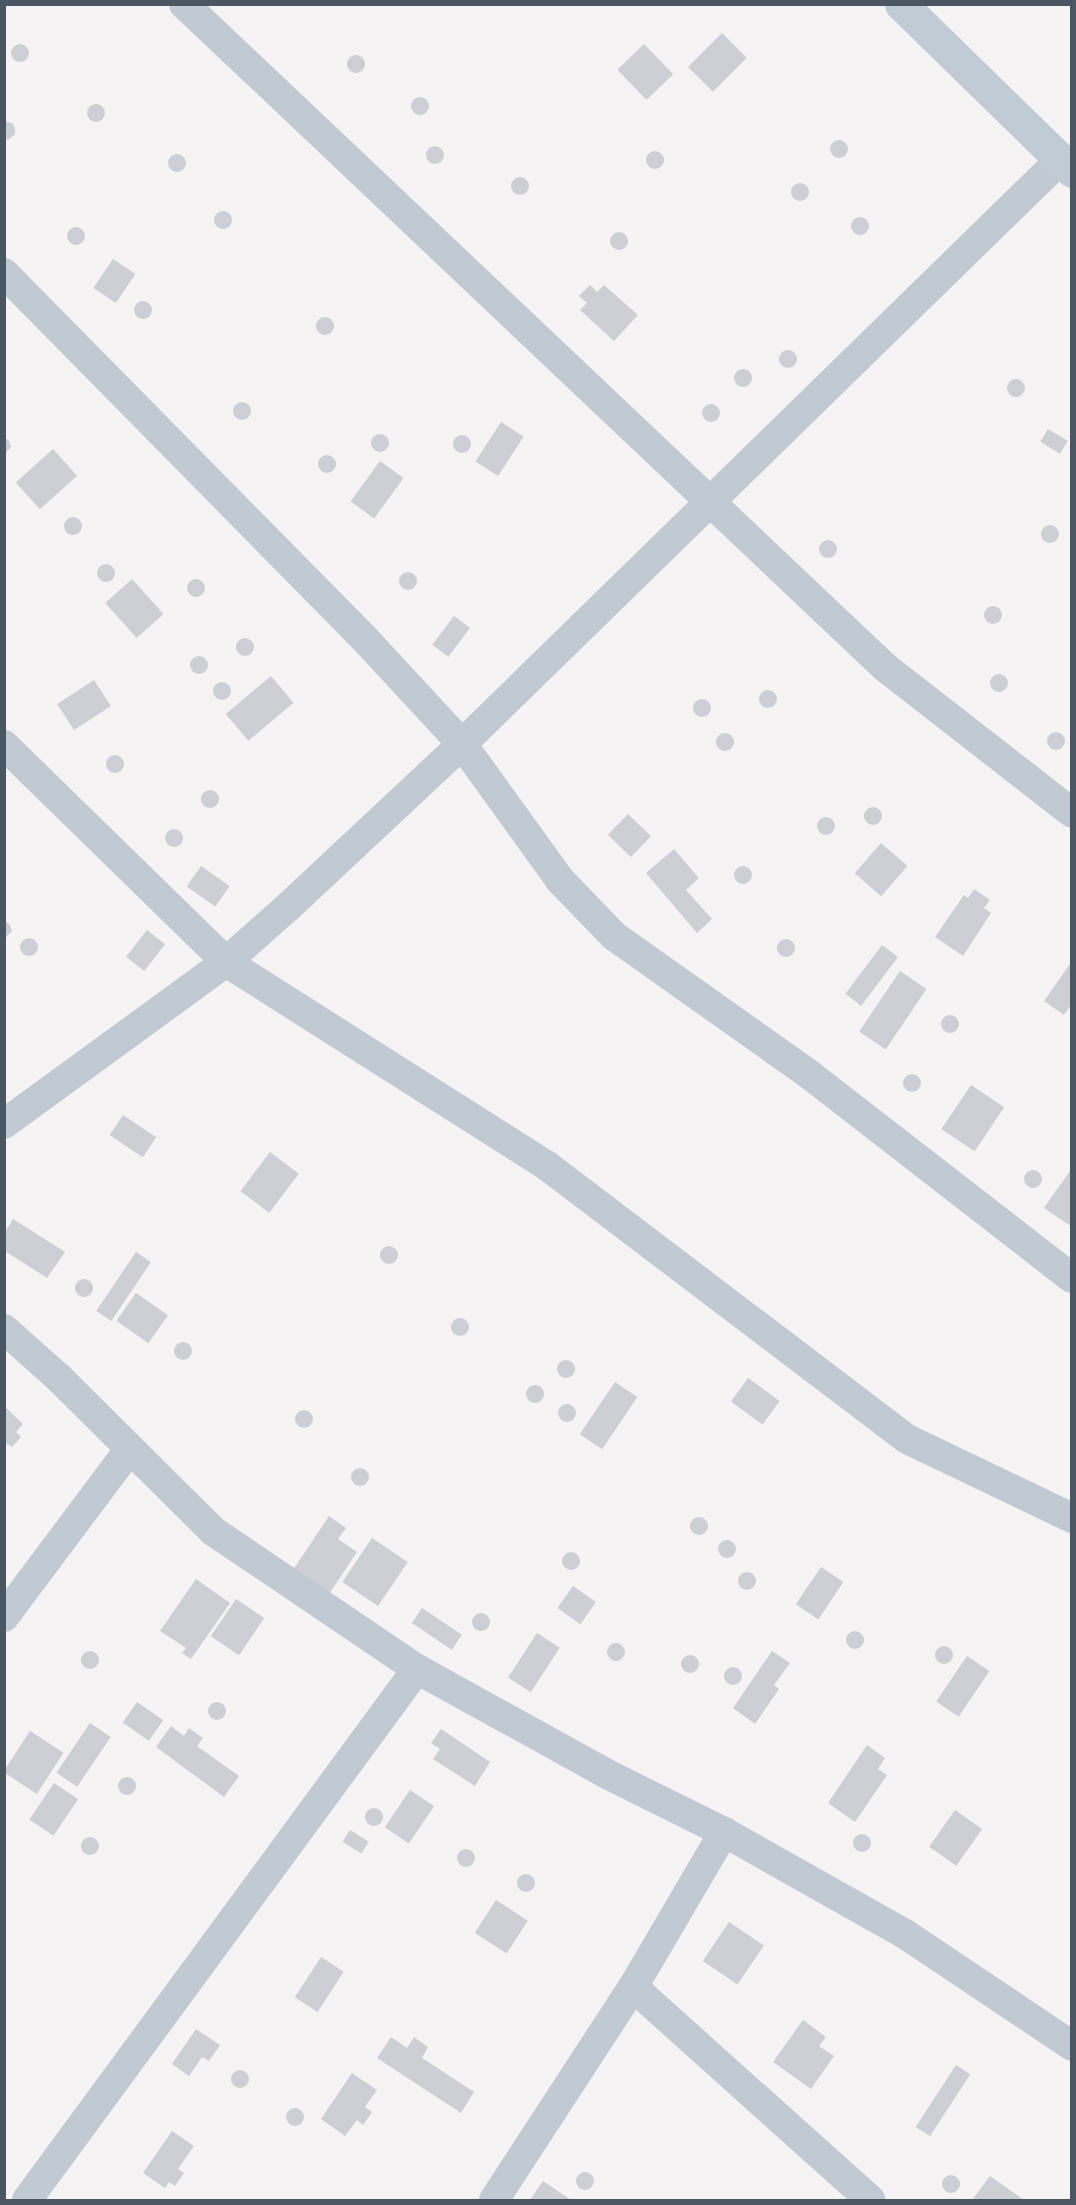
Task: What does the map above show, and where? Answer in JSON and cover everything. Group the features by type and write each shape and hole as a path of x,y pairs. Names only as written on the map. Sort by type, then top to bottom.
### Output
{"main road":[{"path":"901,4 1066,165"}],"street":[{"path":"184,4 886,668 1071,813"},
{"path":"4,1124 226,962 462,744 712,501 1066,165"},
{"path":"4,273 363,637 462,744 560,880 614,936 810,1075 1071,1278"},
{"path":"4,745 226,962 546,1165 907,1439 1071,1518"},
{"path":"4,1329 59,1378 213,1531 417,1669 607,1774 724,1832 905,1934 1071,2046"},
{"path":"4,1617 129,1450"},
{"path":"27,2200 417,1669"},
{"path":"494,2200 633,1987 724,1832"},
{"path":"633,1987 870,2200"}],"building":[{"path":"722,33 747,58 713,92 688,67"},
{"path":"16,44 24,44 29,49 27,60 16,62 11,57 11,49"},
{"path":"644,44 673,74 647,100 617,70"},
{"path":"352,55 360,55 365,60 363,71 352,73 347,68 347,60"},
{"path":"416,97 424,97 429,102 427,113 416,115 411,110 411,102"},
{"path":"96,104 104,109 105,113 100,121 96,122 88,117 87,113 92,105"},
{"path":"4,121 12,123 15,128 15,134 8,140 4,139"},
{"path":"835,140 843,140 848,145 846,156 835,158 830,153 830,145"},
{"path":"431,146 439,146 444,151 442,162 431,164 426,159 426,151"},
{"path":"651,151 659,151 664,156 662,167 651,169 646,164 646,156"},
{"path":"177,154 185,159 186,163 181,171 177,172 169,167 168,163 173,155"},
{"path":"520,177 528,182 529,186 524,194 520,195 512,190 511,186 516,178"},
{"path":"796,183 804,183 809,188 807,199 796,201 791,196 791,188"},
{"path":"219,211 227,211 232,216 230,227 219,229 214,224 214,216"},
{"path":"856,217 864,217 869,222 867,233 856,235 851,230 851,222"},
{"path":"72,227 80,227 85,232 83,243 72,245 67,240 67,232"},
{"path":"615,232 623,232 628,237 626,248 615,250 610,245 610,237"},
{"path":"113,259 135,274 116,303 93,288"},
{"path":"590,285 597,292 604,285 638,315 614,341 580,310 587,303 579,296"},
{"path":"139,301 147,301 152,306 150,317 139,319 134,314 134,306"},
{"path":"321,317 329,317 334,322 332,333 321,335 316,330 316,322"},
{"path":"784,350 792,350 797,355 795,366 784,368 779,363 779,355"},
{"path":"739,369 747,369 752,374 750,385 739,387 734,382 734,374"},
{"path":"1012,379 1020,379 1025,384 1023,395 1012,397 1007,392 1007,384"},
{"path":"238,402 246,402 251,407 249,418 238,420 233,415 233,407"},
{"path":"707,404 715,404 720,409 718,420 707,422 702,417 702,409"},
{"path":"501,422 524,437 498,476 475,461"},
{"path":"1048,429 1068,441 1060,454 1040,442"},
{"path":"376,434 384,434 389,439 387,450 376,452 371,447 371,439"},
{"path":"458,435 466,435 471,440 469,451 458,453 453,448 453,440"},
{"path":"4,437 9,441 11,447 4,455"},
{"path":"53,449 77,476 40,509 16,482"},
{"path":"327,455 335,460 336,464 331,472 327,473 319,468 318,464 323,456"},
{"path":"380,461 403,478 374,518 351,501"},
{"path":"69,517 77,517 82,522 80,533 69,535 64,530 64,522"},
{"path":"1046,525 1054,525 1059,530 1057,541 1046,543 1041,538 1041,530"},
{"path":"824,540 832,540 837,545 835,556 824,558 819,553 819,545"},
{"path":"102,564 110,564 115,569 113,580 102,582 97,577 97,569"},
{"path":"404,572 412,572 417,577 415,588 404,590 399,585 399,577"},
{"path":"132,579 163,614 137,638 105,603"},
{"path":"192,579 200,579 205,584 203,595 192,597 187,592 187,584"},
{"path":"989,606 997,606 1002,611 1000,622 989,624 984,619 984,611"},
{"path":"454,616 470,628 448,657 432,645"},
{"path":"241,638 249,638 254,643 252,654 241,656 236,651 236,643"},
{"path":"195,656 203,656 208,661 206,672 195,674 190,669 190,661"},
{"path":"995,674 1003,674 1008,679 1006,690 995,692 990,687 990,679"},
{"path":"271,676 293,703 248,741 226,714"},
{"path":"94,680 111,706 74,730 57,704"},
{"path":"218,682 226,682 231,687 229,698 218,700 213,695 213,687"},
{"path":"764,690 772,690 777,695 775,706 764,708 759,703 759,695"},
{"path":"698,699 706,699 711,704 709,715 698,717 693,712 693,704"},
{"path":"1052,732 1060,732 1065,737 1063,748 1052,750 1047,745 1047,737"},
{"path":"721,733 729,733 734,738 732,749 721,751 716,746 716,738"},
{"path":"111,755 119,755 124,760 122,771 111,773 106,768 106,760"},
{"path":"206,790 214,790 219,795 217,806 206,808 201,803 201,795"},
{"path":"869,807 877,807 882,812 880,823 869,825 864,820 864,812"},
{"path":"628,814 651,836 631,857 608,835"},
{"path":"826,817 834,822 835,826 830,834 826,835 818,830 817,826 822,818"},
{"path":"170,829 178,829 183,834 181,845 170,847 165,842 165,834"},
{"path":"881,843 907,866 881,896 855,873"},
{"path":"674,849 699,878 686,890 712,919 697,933 646,873"},
{"path":"201,866 230,886 215,907 187,886"},
{"path":"739,866 747,866 752,871 750,882 739,884 734,879 734,871"},
{"path":"974,889 990,900 984,908 991,913 963,956 935,937 964,895 968,898"},
{"path":"4,920 10,925 12,931 4,939"},
{"path":"147,930 165,944 144,971 126,957"},
{"path":"25,938 33,938 38,943 36,954 25,956 20,951 20,943"},
{"path":"782,939 790,939 795,944 793,955 782,957 777,952 777,944"},
{"path":"882,945 898,957 861,1006 845,994"},
{"path":"1072,961 1072,1004 1064,1015 1044,1001"},
{"path":"900,971 927,989 886,1049 859,1032"},
{"path":"946,1015 954,1015 959,1020 957,1031 946,1033 941,1028 941,1020"},
{"path":"908,1074 916,1074 921,1079 919,1090 908,1092 903,1087 903,1079"},
{"path":"971,1085 1004,1107 975,1151 941,1129"},
{"path":"123,1115 156,1137 143,1157 110,1135"},
{"path":"270,1152 299,1174 269,1213 241,1191"},
{"path":"1072,1168 1072,1227 1044,1208"},
{"path":"1029,1170 1037,1170 1042,1175 1040,1186 1029,1188 1024,1183 1024,1175"},
{"path":"13,1219 65,1252 47,1278 5,1251 5,1232"},
{"path":"385,1246 393,1246 398,1251 396,1262 385,1264 380,1259 380,1251"},
{"path":"136,1252 151,1262 111,1321 96,1311"},
{"path":"80,1279 88,1279 93,1284 91,1295 80,1297 75,1292 75,1284"},
{"path":"136,1293 168,1315 148,1343 116,1321"},
{"path":"456,1318 464,1318 469,1323 467,1334 456,1336 451,1331 451,1323"},
{"path":"179,1342 187,1342 192,1347 190,1358 179,1360 174,1355 174,1347"},
{"path":"562,1360 570,1360 575,1365 573,1376 562,1378 557,1373 557,1365"},
{"path":"748,1378 780,1401 763,1424 731,1401"},
{"path":"615,1382 637,1397 602,1449 580,1434"},
{"path":"531,1385 539,1385 544,1390 542,1401 531,1403 526,1398 526,1390"},
{"path":"563,1404 571,1404 576,1409 574,1420 563,1422 558,1417 558,1409"},
{"path":"4,1406 23,1424 16,1432 21,1437 12,1447 4,1444"},
{"path":"300,1410 308,1410 313,1415 311,1426 300,1428 295,1423 295,1415"},
{"path":"356,1468 364,1468 369,1473 367,1484 356,1486 351,1481 351,1473"},
{"path":"329,1516 346,1528 338,1539 357,1552 327,1597 291,1573"},
{"path":"695,1517 703,1517 708,1522 706,1533 695,1535 690,1530 690,1522"},
{"path":"372,1538 408,1562 378,1606 342,1582"},
{"path":"723,1540 731,1540 736,1545 734,1556 723,1558 718,1553 718,1545"},
{"path":"567,1552 575,1552 580,1557 578,1568 567,1570 562,1565 562,1557"},
{"path":"821,1567 843,1582 818,1619 796,1604"},
{"path":"743,1572 751,1572 756,1577 754,1588 743,1590 738,1585 738,1577"},
{"path":"196,1579 230,1603 191,1659 182,1653 186,1648 160,1631"},
{"path":"573,1586 596,1602 580,1624 558,1608"},
{"path":"236,1599 264,1618 239,1655 211,1636"},
{"path":"422,1608 462,1635 452,1650 412,1623"},
{"path":"477,1613 485,1613 490,1618 488,1629 477,1631 472,1626 472,1618"},
{"path":"851,1631 859,1631 864,1636 862,1647 851,1649 846,1644 846,1636"},
{"path":"537,1633 560,1648 531,1692 508,1677"},
{"path":"612,1643 620,1643 625,1648 623,1659 612,1661 607,1656 607,1648"},
{"path":"940,1646 948,1646 953,1651 951,1662 940,1664 935,1659 935,1651"},
{"path":"86,1651 94,1651 99,1656 97,1667 86,1669 81,1664 81,1656"},
{"path":"772,1651 790,1663 774,1685 779,1689 755,1724 733,1708"},
{"path":"686,1655 694,1655 699,1660 697,1671 686,1673 681,1668 681,1660"},
{"path":"967,1656 989,1671 959,1717 936,1702"},
{"path":"729,1667 737,1667 742,1672 740,1683 729,1685 724,1680 724,1672"},
{"path":"137,1702 163,1720 149,1741 123,1722"},
{"path":"213,1702 221,1702 226,1707 224,1718 213,1720 208,1715 208,1707"},
{"path":"90,1723 111,1737 77,1787 56,1773"},
{"path":"171,1726 184,1736 189,1728 203,1738 197,1746 239,1776 224,1797 156,1747"},
{"path":"441,1729 490,1762 475,1786 433,1759 440,1749 431,1743"},
{"path":"30,1731 64,1753 37,1794 4,1773"},
{"path":"867,1745 885,1758 878,1769 887,1775 855,1822 828,1803"},
{"path":"123,1777 131,1777 136,1782 134,1793 123,1795 118,1790 118,1782"},
{"path":"54,1783 78,1799 53,1836 29,1819"},
{"path":"410,1790 434,1806 409,1844 385,1827"},
{"path":"374,1808 382,1813 383,1817 378,1825 374,1826 366,1821 365,1817 370,1809"},
{"path":"955,1810 982,1829 956,1866 929,1847"},
{"path":"350,1830 369,1842 361,1854 343,1842"},
{"path":"858,1834 866,1834 871,1839 869,1850 858,1852 853,1847 853,1839"},
{"path":"86,1837 94,1837 99,1842 97,1853 86,1855 81,1850 81,1842"},
{"path":"462,1849 470,1849 475,1854 473,1865 462,1867 457,1862 457,1854"},
{"path":"522,1874 530,1874 535,1879 533,1890 522,1892 517,1887 517,1879"},
{"path":"496,1900 528,1921 507,1953 475,1933"},
{"path":"729,1922 764,1945 738,1984 703,1961"},
{"path":"321,1957 344,1972 318,2012 295,1997"},
{"path":"803,2020 826,2037 819,2046 834,2056 811,2089 773,2062"},
{"path":"196,2029 220,2045 209,2061 202,2057 189,2076 172,2064"},
{"path":"391,2037 407,2048 414,2037 428,2047 422,2058 474,2092 461,2113 377,2058"},
{"path":"956,2065 970,2074 930,2136 916,2127"},
{"path":"236,2070 244,2070 249,2075 247,2086 236,2088 231,2083 231,2075"},
{"path":"352,2073 377,2090 365,2107 372,2112 363,2125 357,2120 345,2136 321,2119"},
{"path":"291,2108 299,2108 304,2113 302,2124 291,2126 286,2121 286,2113"},
{"path":"172,2131 194,2146 178,2169 184,2173 175,2186 169,2182 165,2188 143,2173"},
{"path":"581,2172 589,2172 594,2177 592,2188 581,2190 576,2185 576,2177"},
{"path":"947,2175 955,2175 960,2180 958,2191 947,2193 942,2188 942,2180"},
{"path":"990,2176 1024,2200 972,2200"},
{"path":"543,2181 571,2200 530,2200"}]}
